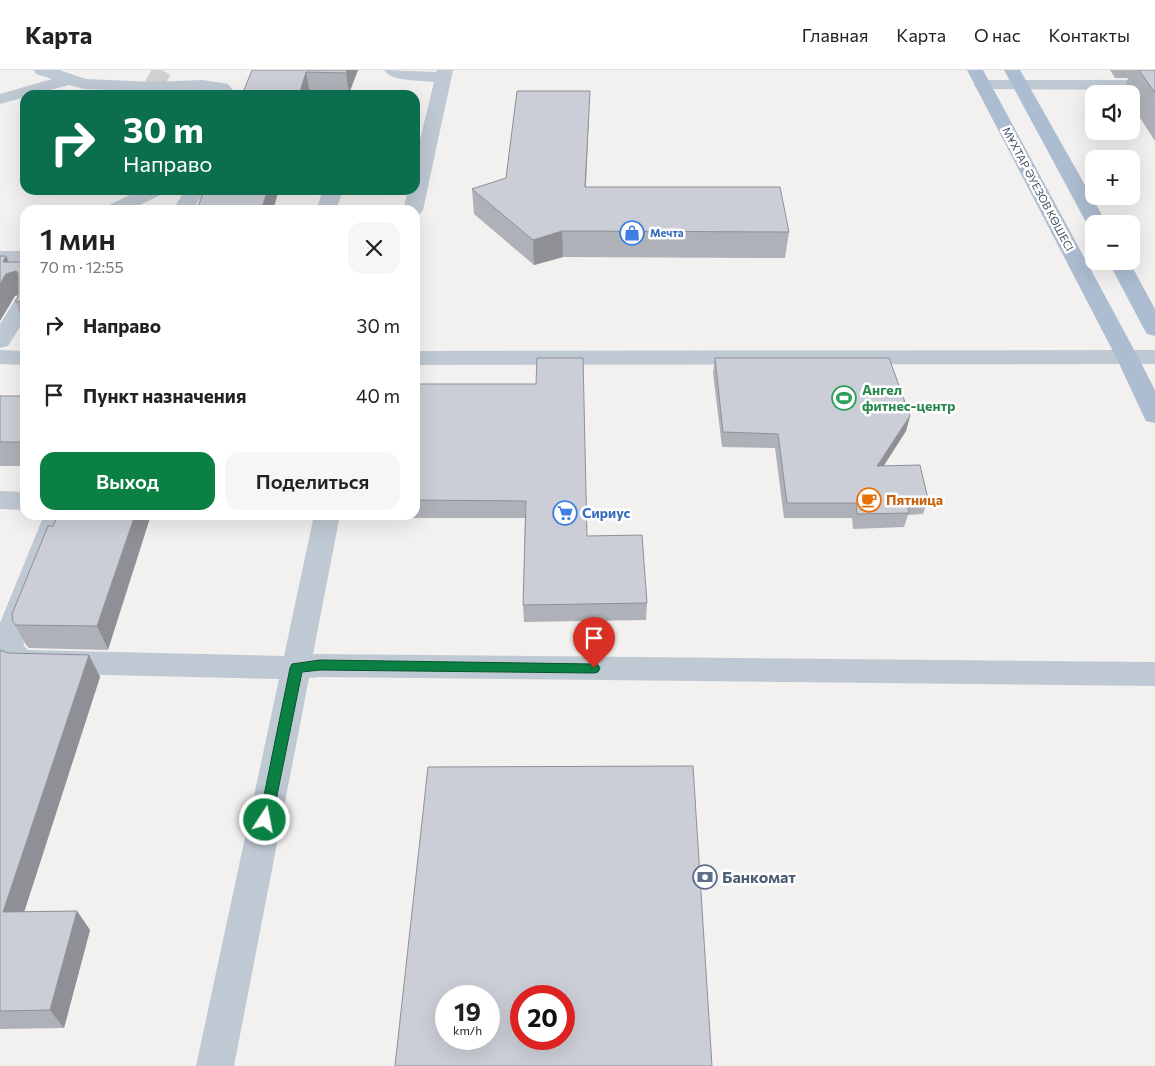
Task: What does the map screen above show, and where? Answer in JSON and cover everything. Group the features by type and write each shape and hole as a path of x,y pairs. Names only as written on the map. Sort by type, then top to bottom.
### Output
{"main road":[{"name":"МҰХТАР ӘУЕЗОВ КӨШЕСІ","path":"979,77 1128,357 1155,415"},
{"path":"1016,77 1092,215"},
{"path":"1123,270 1155,329"}],"lane":[{"path":"42,70 84,84 153,87 202,85 222,88 224,90"},
{"path":"392,70 400,73 444,74 420,179"},
{"path":"979,77 1016,77 1155,85"},
{"path":"32,90 70,79"},
{"path":"0,99 20,93"},
{"path":"124,205 145,195"},
{"path":"0,257 20,257"},
{"path":"0,341 20,310"},
{"path":"420,358 1155,357"},
{"path":"0,358 20,358"},
{"path":"0,500 20,500"},
{"path":"55,520 9,637 10,649 20,661 296,668 320,665 1155,674"},
{"path":"215,1066 326,520"}],"building":[{"path":"252,70 347,70 346,73 306,72 301,90 244,90"},
{"path":"1139,70 1155,70 1155,93"},
{"path":"517,91 590,91 585,187 780,187 789,232 562,231 533,240 472,189 506,178"},
{"path":"202,195 266,195 263,205 199,205"},
{"path":"0,256 6,256 3,262 20,262 20,301 15,301 18,297 18,273 16,271 6,274 0,284"},
{"path":"537,358 583,358 587,536 642,535 647,603 523,605 526,501 420,500 420,384 536,384"},
{"path":"715,358 889,358 910,416 877,466 920,465 928,499 907,500 909,513 857,514 856,503 787,503 778,434 723,432"},
{"path":"0,396 20,396 20,442 0,442"},
{"path":"56,520 133,520 97,626 16,625 13,622 12,614 48,526 53,526"},
{"path":"0,650 8,653 89,655 3,912 77,911 50,1010 0,1011"},
{"path":"693,766 712,1066 395,1066 428,767"}],"tunnel":[{"path":"153,87 162,70"}],"place":[{"name":"Мечта","path":"632,233"},
{"name":"Ангел фитнес-центр","path":"844,398"},
{"name":"Пятница","path":"869,500"},
{"name":"Сириус","path":"565,513"},
{"name":"Банкомат","path":"705,877"}],"route":[{"path":"265,820 296,668 320,665 594,668"}]}
